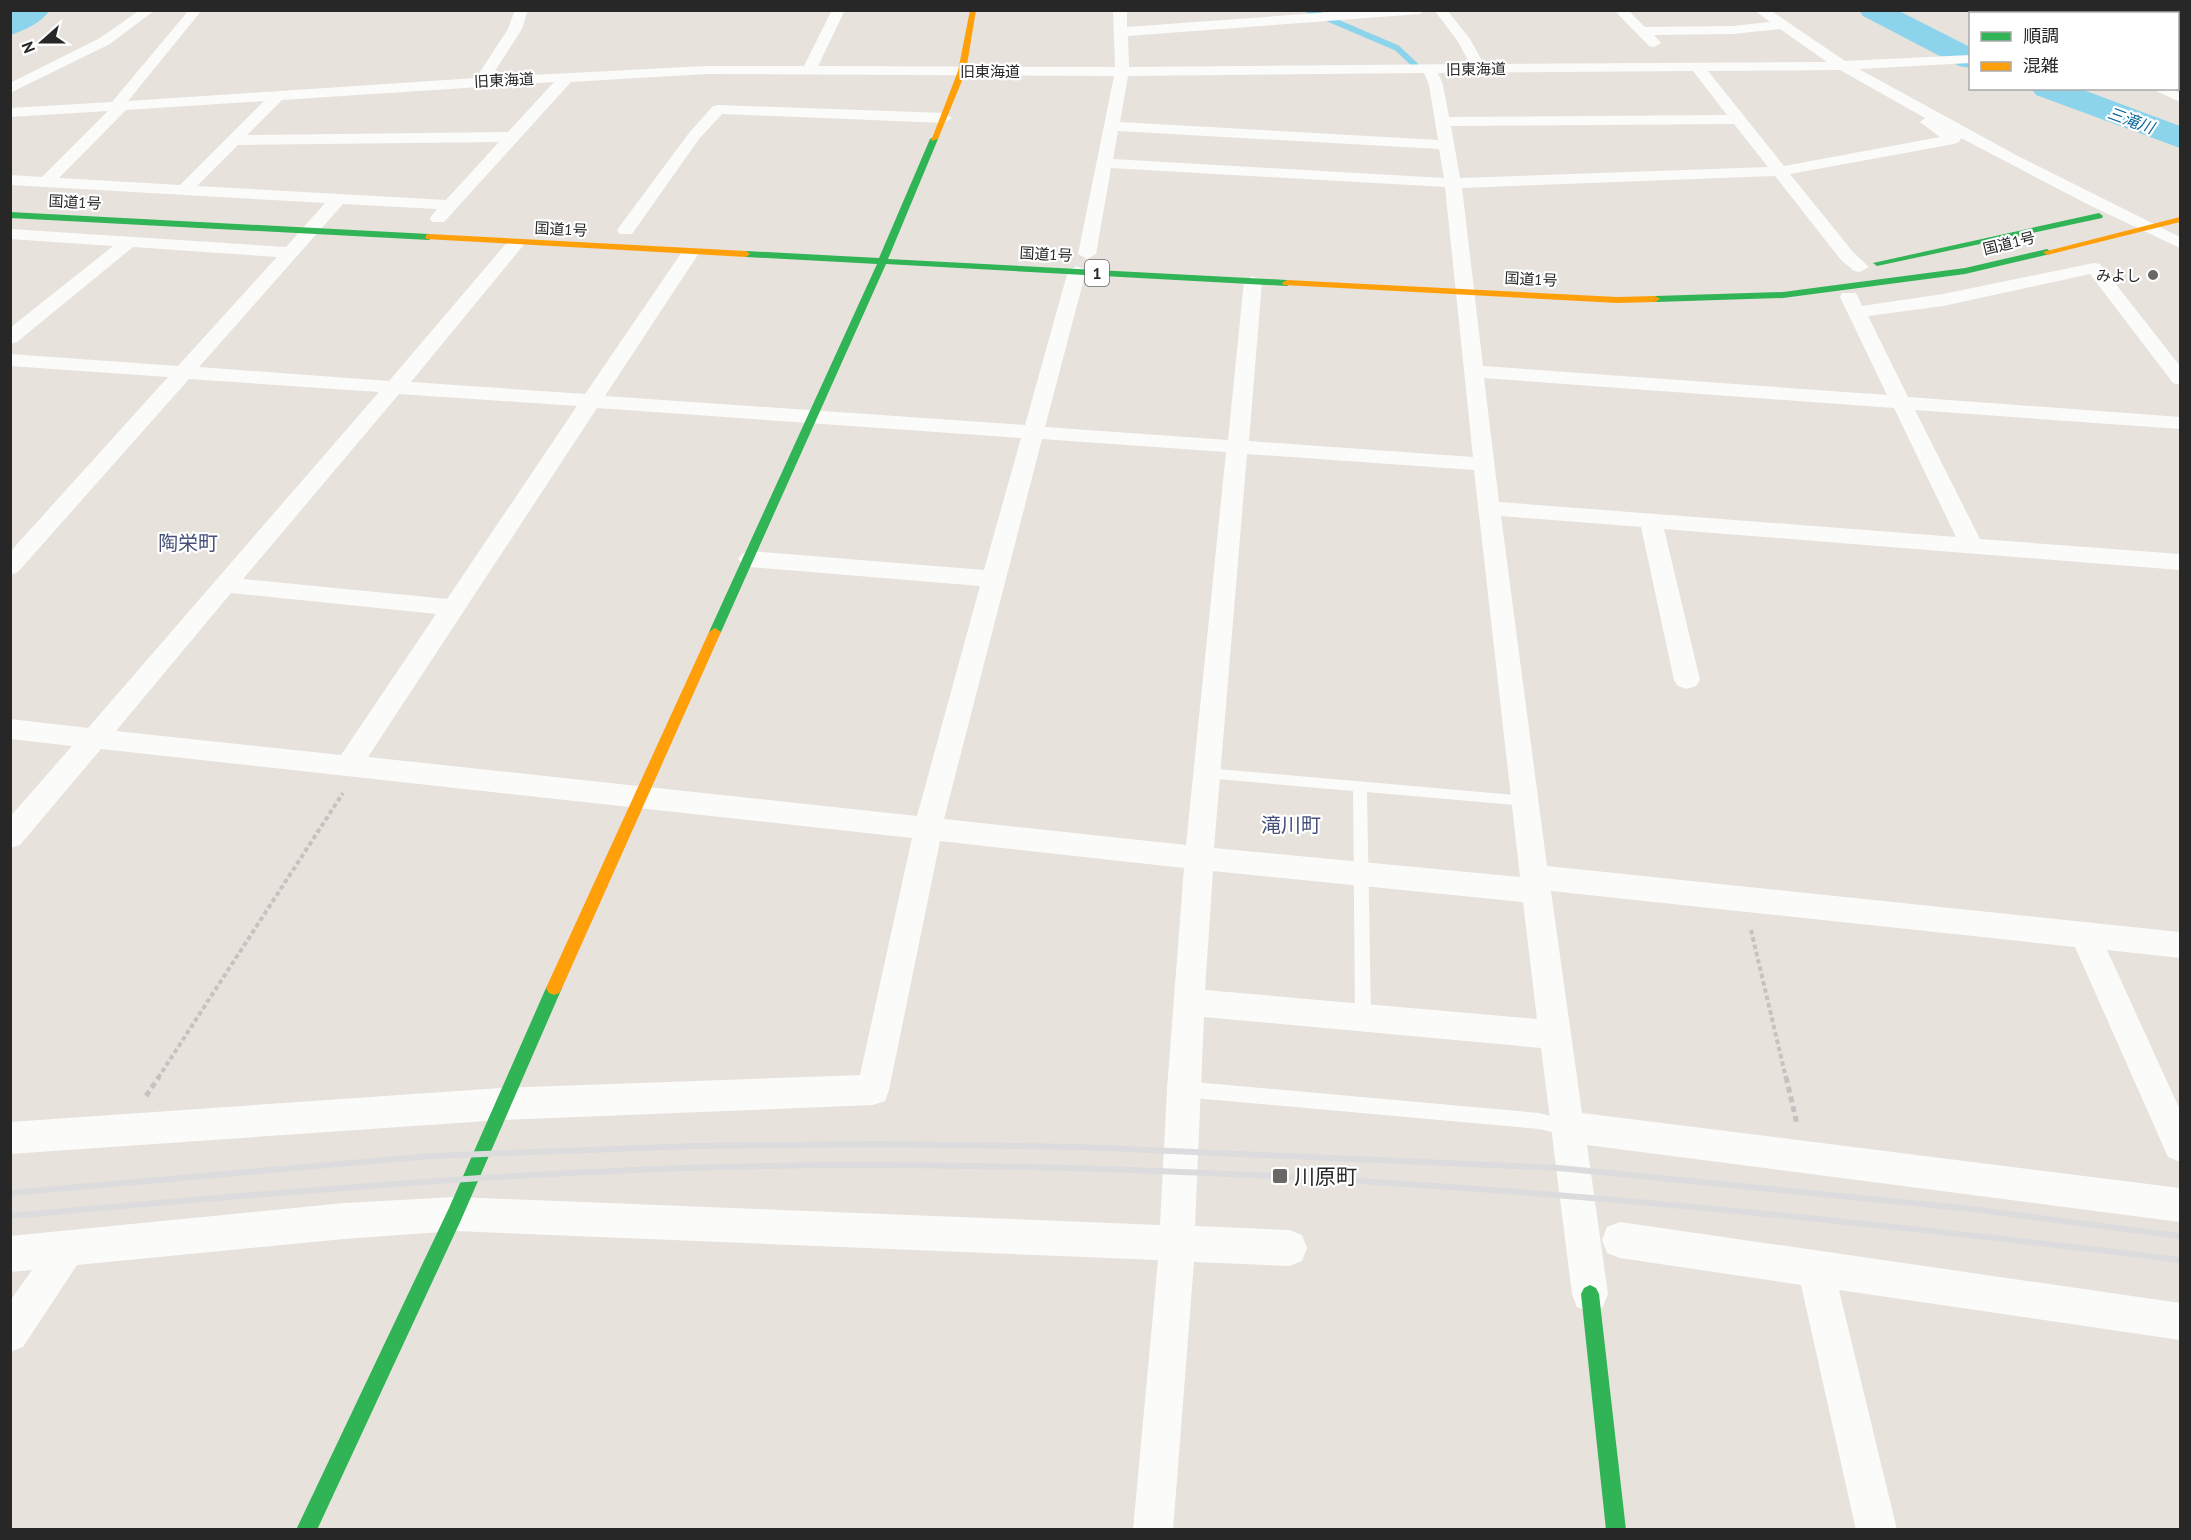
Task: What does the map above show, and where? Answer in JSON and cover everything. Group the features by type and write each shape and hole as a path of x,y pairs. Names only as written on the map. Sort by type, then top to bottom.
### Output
{"main road":[{"path":"306,1530 454,1214 501,1104 814,418 890,245 962,71 973,10"},
{"name":"国道1号","path":"1841,279 1860,267 2137,208"},
{"name":"国道1号","path":"10,215 313,220 516,243 882,262 1084,259 1253,281 1464,280 1617,300 1688,300 1783,295 1841,279 1965,271 2178,220"},
{"name":"国道1号","path":"313,220 345,216"},
{"path":"430,220 459,222"},
{"path":"1590,1294 1616,1530"}],"street":[{"path":"10,89 105,42 149,10"},
{"path":"46,182 120,105 196,10"},
{"path":"481,82 515,29 522,10"},
{"path":"808,70 839,10"},
{"path":"10,1138 501,1104 873,1090 928,829 993,579 1084,259 1122,71 1120,10"},
{"path":"1120,32 1261,16 1310,18 1420,10"},
{"path":"1440,10 1463,39 1480,69"},
{"path":"1620,10 1678,66"},
{"path":"1760,10 1842,64 1940,119 2117,213 2181,243"},
{"path":"1642,31 1733,30 1784,25"},
{"name":"旧東海道","path":"10,113 567,76 706,70 1480,69 1842,64 1969,59"},
{"path":"1696,66 1847,256 1860,267"},
{"path":"1429,69 1436,85 1453,183 1489,508 1535,884 1590,1294"},
{"path":"430,220 450,205 567,76"},
{"path":"2162,90 2181,98"},
{"path":"184,190 278,95"},
{"path":"626,230 694,136 718,109 944,118"},
{"path":"1443,122 1739,118"},
{"path":"1940,119 1928,122 1954,139 1977,159"},
{"path":"1112,126 1447,145"},
{"path":"234,140 512,137"},
{"path":"1105,163 1453,183 1781,171 1954,139"},
{"path":"10,180 450,205"},
{"path":"10,567 288,252 313,220 338,198"},
{"path":"10,234 288,252"},
{"path":"10,338 130,241"},
{"path":"10,837 393,388 408,375 516,243"},
{"path":"353,766 454,608 690,253"},
{"path":"1856,312 1943,300 2094,268 2181,379"},
{"path":"1841,279 1972,546"},
{"path":"1153,1530 1178,1245 1183,1089 1198,858 1253,281"},
{"path":"10,360 1484,464"},
{"path":"1474,371 1903,405 2181,423"},
{"path":"1489,508 2181,562"},
{"path":"1651,521 1687,680"},
{"path":"750,559 993,579"},
{"path":"226,585 454,608"},
{"path":"10,729 1360,875 1743,898 2181,945"},
{"path":"2085,935 2181,1146"},
{"path":"1189,1002 1557,1035"},
{"path":"1568,1127 2181,1204"},
{"path":"10,1254 344,1221 454,1214 1289,1248"},
{"path":"1620,1240 2181,1322"},
{"path":"10,1334 67,1249"},
{"path":"1816,1269 1876,1530"}],"lane":[{"path":"1206,773 1526,801"},
{"path":"1360,786 1363,1017"},
{"path":"1183,1089 1539,1121 1568,1127"}],"path":[{"path":"125,1130 353,766"},
{"path":"1743,898 1804,1157"}],"waterway":[{"path":"10,26 36,10"},
{"path":"1308,10 1397,48 1415,65"},
{"name":"三滝川","path":"1873,10 1969,58"},
{"name":"三滝川","path":"2052,90 2180,138"}],"railway":[{"path":"10,1193 431,1156 695,1146 878,1144 1081,1147 1559,1168 1963,1208 2180,1236"},
{"path":"10,1216 435,1181 648,1169 861,1165 1027,1167 1192,1172 1522,1192 1851,1222 2180,1260"}],"traffic: fast":[{"path":"715,632 890,245 934,139"},
{"path":"10,215 429,237"},
{"path":"1877,263 2099,216"},
{"path":"1655,299 1783,295 1965,271 2047,252"},
{"path":"746,254 1287,283"},
{"path":"306,1530 455,1214 554,988"},
{"path":"1590,1294 1616,1530"}],"traffic: slow":[{"path":"934,139 962,71 973,10"},
{"path":"2047,252 2180,220"},
{"path":"429,237 746,254"},
{"path":"1287,283 1617,300 1655,299"},
{"path":"554,988 715,632"}],"place":[{"name":"みよし","path":"2153,275"},
{"name":"川原町","path":"1280,1176"}],"district":[{"name":"陶栄町","path":"188,543"},
{"name":"滝川町","path":"1291,825"}]}
